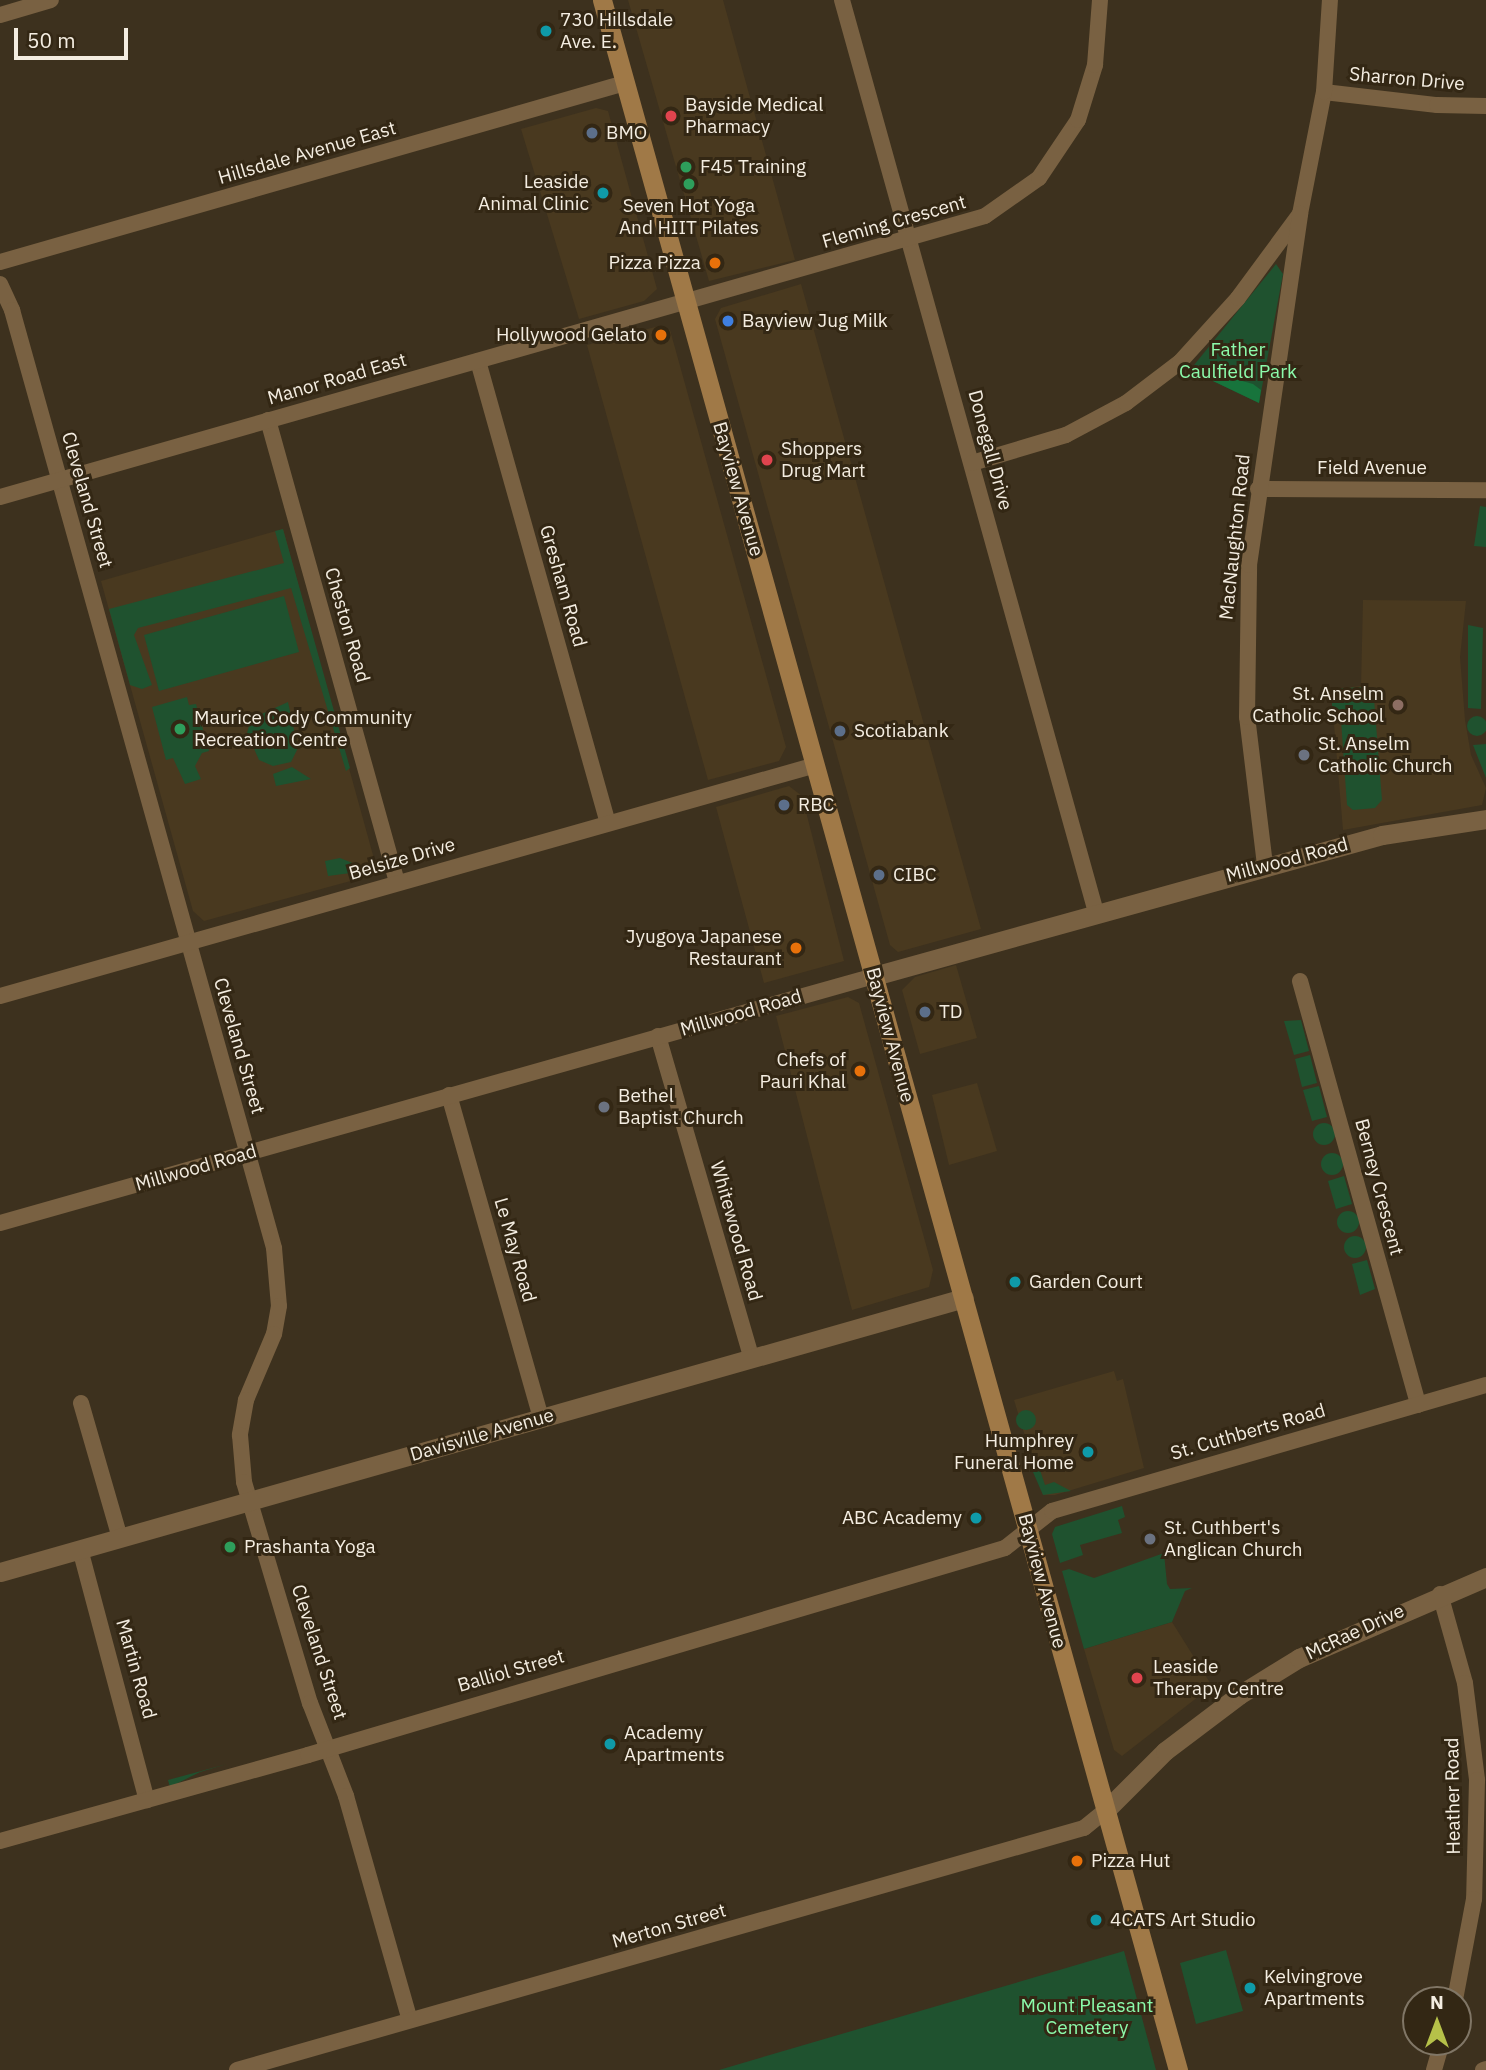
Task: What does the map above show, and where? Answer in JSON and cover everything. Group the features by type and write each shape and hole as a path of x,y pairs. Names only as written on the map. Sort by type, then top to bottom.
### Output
{"main road":[{"name":"Bayview Avenue","path":"602,0 1178,2070"}],"street":[{"path":"0,15 51,0"},
{"name":"Donegall Drive","path":"842,0 1096,912"},
{"name":"Fleming Crescent","path":"687,304 985,216 1039,178 1078,120 1090,91 1100,0"},
{"name":"MacNaughton Road","path":"1265,865 1247,717 1248,577 1258,489 1300,214 1324,92 1330,0"},
{"name":"Hillsdale Avenue East","path":"0,262 625,83"},
{"name":"Sharron Drive","path":"1324,92 1437,105 1486,106"},
{"path":"972,463 1066,435 1160,378 1210,331 1300,214"},
{"name":"Cleveland Street","path":"0,284 12,310 274,1248 280,1291 274,1334 246,1399 240,1435 249,1503 328,1749 346,1796 410,2020"},
{"name":"Manor Road East","path":"0,497 687,304"},
{"name":"Gresham Road","path":"478,361 608,823"},
{"name":"Cheston Road","path":"268,421 397,882"},
{"name":"Field Avenue","path":"1258,489 1486,490"},
{"name":"Belsize Drive","path":"0,996 816,765"},
{"name":"Millwood Road","path":"0,1223 1265,865 1382,835 1486,819"},
{"name":"Berney Crescent","path":"1300,981 1418,1405"},
{"name":"Whitewood Road","path":"657,1036 751,1357"},
{"name":"Le May Road","path":"449,1095 541,1417"},
{"name":"Davisville Avenue","path":"0,1572 964,1298"},
{"name":"St. Cuthberts Road","path":"1028,1531 1052,1511 1486,1385"},
{"path":"81,1403 120,1538"},
{"name":"Balliol Street","path":"0,1841 328,1749 1005,1548 1028,1531"},
{"name":"Martin Road","path":"80,1549 148,1800"},
{"name":"McRae Drive","path":"1105,1811 1165,1751 1239,1695 1299,1658 1440,1594 1486,1577"},
{"name":"Heather Road","path":"1440,1594 1465,1683 1477,1780 1474,1899 1458,1986"},
{"name":"Merton Street","path":"237,2070 1084,1828 1105,1811"}],"shaded area":[{"path":"628,0 723,0 795,260 709,281"},
{"path":"596,108 608,111 657,289 644,301 579,319 521,129"},
{"path":"801,284 981,929 898,952 890,945 715,319 721,308"},
{"path":"659,326 670,330 786,747 779,761 708,780 587,345"},
{"path":"283,529 376,866 369,876 204,921 193,911 101,581"},
{"name":"St. Anselm Catholic School","path":"1363,600 1466,601 1460,657 1471,755 1486,788 1482,805 1343,830 1331,689 1361,686"},
{"path":"789,786 802,796 844,961 764,983 716,807"},
{"path":"956,965 977,1038 920,1054 902,990 915,977"},
{"path":"848,997 859,1003 933,1270 929,1287 852,1310 776,1016"},
{"path":"977,1083 997,1151 949,1165 932,1095"},
{"path":"1114,1371 1117,1381 1123,1379 1144,1468 1055,1495 1043,1495 1014,1400"},
{"path":"1172,1622 1212,1686 1122,1756 1114,1750 1084,1649"}],"green space":[{"name":"Father Caulfield Park","path":"1276,264 1283,274 1259,403 1190,370"},
{"path":"1197,368 1253,384 1261,390 1259,403 1190,370"},
{"path":"1480,506 1486,507 1486,547 1474,546"},
{"path":"283,529 350,768 346,771 291,588 138,628 134,635 152,685 142,689 130,685 109,609 284,563 275,531"},
{"path":"284,596 299,652 159,691 144,635"},
{"path":"1468,625 1483,628 1481,709 1468,708"},
{"path":"1361,687 1362,695 1374,699 1382,800 1375,808 1353,810 1347,805 1341,720 1333,720 1331,689"},
{"name":"Maurice Cody Community Recreation Centre","path":"187,697 189,705 196,704 209,751 202,753 195,766 201,779 185,784 173,758 166,760 152,707"},
{"path":"288,702 298,748 291,762 273,766 259,760 247,733 251,719"},
{"path":"1477,716 1484,719 1487,726 1484,733 1477,736 1470,733 1467,726 1470,719"},
{"path":"1486,744 1486,778 1473,745"},
{"path":"292,767 311,779 276,786 273,774"},
{"path":"340,858 355,864 358,872 328,876 325,861"},
{"path":"1301,1020 1309,1051 1294,1055 1284,1021"},
{"path":"1310,1055 1317,1083 1302,1087 1295,1059"},
{"path":"1319,1086 1327,1117 1312,1121 1303,1090"},
{"path":"1324,1123 1332,1126 1335,1134 1332,1142 1324,1145 1316,1142 1313,1134 1316,1126"},
{"path":"1332,1153 1340,1156 1343,1164 1340,1172 1332,1175 1324,1172 1321,1164 1324,1156"},
{"path":"1344,1176 1352,1204 1336,1209 1328,1181"},
{"path":"1348,1211 1356,1214 1359,1222 1356,1230 1348,1233 1340,1230 1337,1222 1340,1214"},
{"path":"1355,1236 1363,1239 1366,1247 1363,1255 1355,1258 1347,1255 1344,1247 1347,1239"},
{"path":"1367,1260 1375,1289 1360,1295 1352,1264"},
{"path":"1026,1410 1033,1413 1036,1420 1033,1427 1026,1430 1019,1427 1016,1420 1019,1413"},
{"path":"1040,1470 1045,1485 1054,1482 1071,1491 1043,1495 1033,1472"},
{"path":"1122,1506 1125,1517 1118,1520 1122,1533 1080,1545 1083,1555 1060,1563 1052,1534 1055,1527"},
{"path":"1164,1553 1167,1584 1170,1589 1192,1588 1185,1591 1172,1622 1084,1649 1062,1571 1069,1569 1094,1578"},
{"path":"227,1764 200,1772 170,1787 168,1780"},
{"path":"1226,1950 1243,2011 1196,2024 1180,1963"},
{"name":"Mount Pleasant Cemetery","path":"1124,1951 1156,2070 719,2070"}],"place":[{"name":"730 Hillsdale Ave. E.","path":"546,31"},
{"name":"Bayside Medical Pharmacy","path":"671,116"},
{"name":"BMO","path":"592,133"},
{"name":"F45 Training","path":"686,167"},
{"name":"Seven Hot Yoga And HIIT Pilates","path":"689,184"},
{"name":"Leaside Animal Clinic","path":"603,193"},
{"name":"Pizza Pizza","path":"715,263"},
{"name":"Bayview Jug Milk","path":"728,321"},
{"name":"Hollywood Gelato","path":"661,335"},
{"name":"Shoppers Drug Mart","path":"767,460"},
{"name":"St. Anselm Catholic School","path":"1398,705"},
{"name":"Maurice Cody Community Recreation Centre","path":"180,729"},
{"name":"Scotiabank","path":"840,731"},
{"name":"St. Anselm Catholic Church","path":"1304,755"},
{"name":"RBC","path":"784,805"},
{"name":"CIBC","path":"879,875"},
{"name":"Jyugoya Japanese Restaurant","path":"796,948"},
{"name":"TD","path":"925,1012"},
{"name":"Chefs of Pauri Khal","path":"860,1071"},
{"name":"Bethel Baptist Church","path":"604,1107"},
{"name":"Garden Court","path":"1015,1282"},
{"name":"Humphrey Funeral Home","path":"1088,1452"},
{"name":"ABC Academy","path":"976,1518"},
{"name":"St. Cuthbert's Anglican Church","path":"1150,1539"},
{"name":"Prashanta Yoga","path":"230,1547"},
{"name":"Leaside Therapy Centre","path":"1137,1678"},
{"name":"Academy Apartments","path":"610,1744"},
{"name":"Pizza Hut","path":"1077,1861"},
{"name":"4CATS Art Studio","path":"1096,1920"},
{"name":"Kelvingrove Apartments","path":"1250,1988"}]}
